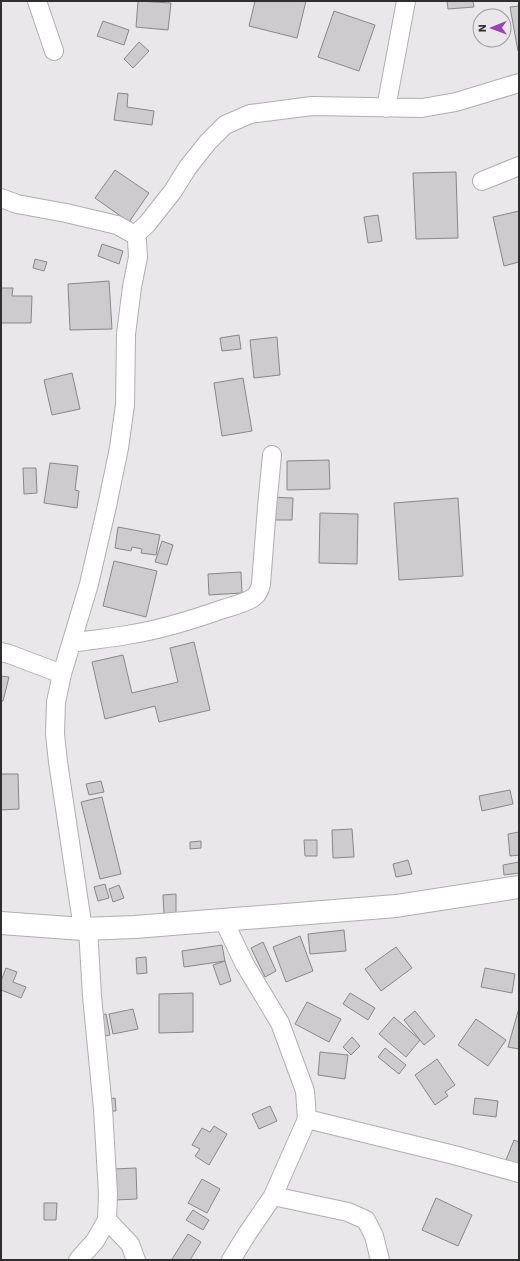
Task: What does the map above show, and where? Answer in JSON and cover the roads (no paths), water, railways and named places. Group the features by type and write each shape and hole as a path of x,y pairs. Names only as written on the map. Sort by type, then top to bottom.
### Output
{"street":[{"path":"37,1 54,51"},
{"path":"386,108 406,1"},
{"path":"135,235 147,224 173,191 188,167 208,142 226,125 250,114 312,106 422,108 456,102 519,83"},
{"path":"482,181 519,166"},
{"path":"1,198 17,204 66,213 117,225 135,235 137,240 138,257 132,287 126,334 125,405 119,448 89,584 62,674 56,702 55,734 58,762 85,929 103,1108 108,1194 107,1220 95,1240 78,1260"},
{"path":"72,643 128,635 162,627 207,615 243,602 256,595 259,592 261,584 272,455"},
{"path":"1,652 62,674"},
{"path":"1,923 85,929 135,927 396,906 519,887"},
{"path":"223,919 244,963 280,1023 305,1091 307,1119 273,1196 231,1260"},
{"path":"307,1119 454,1155 519,1173"},
{"path":"273,1196 348,1212 366,1220 374,1236 380,1260"},
{"path":"107,1220 130,1244 136,1260"}]}
